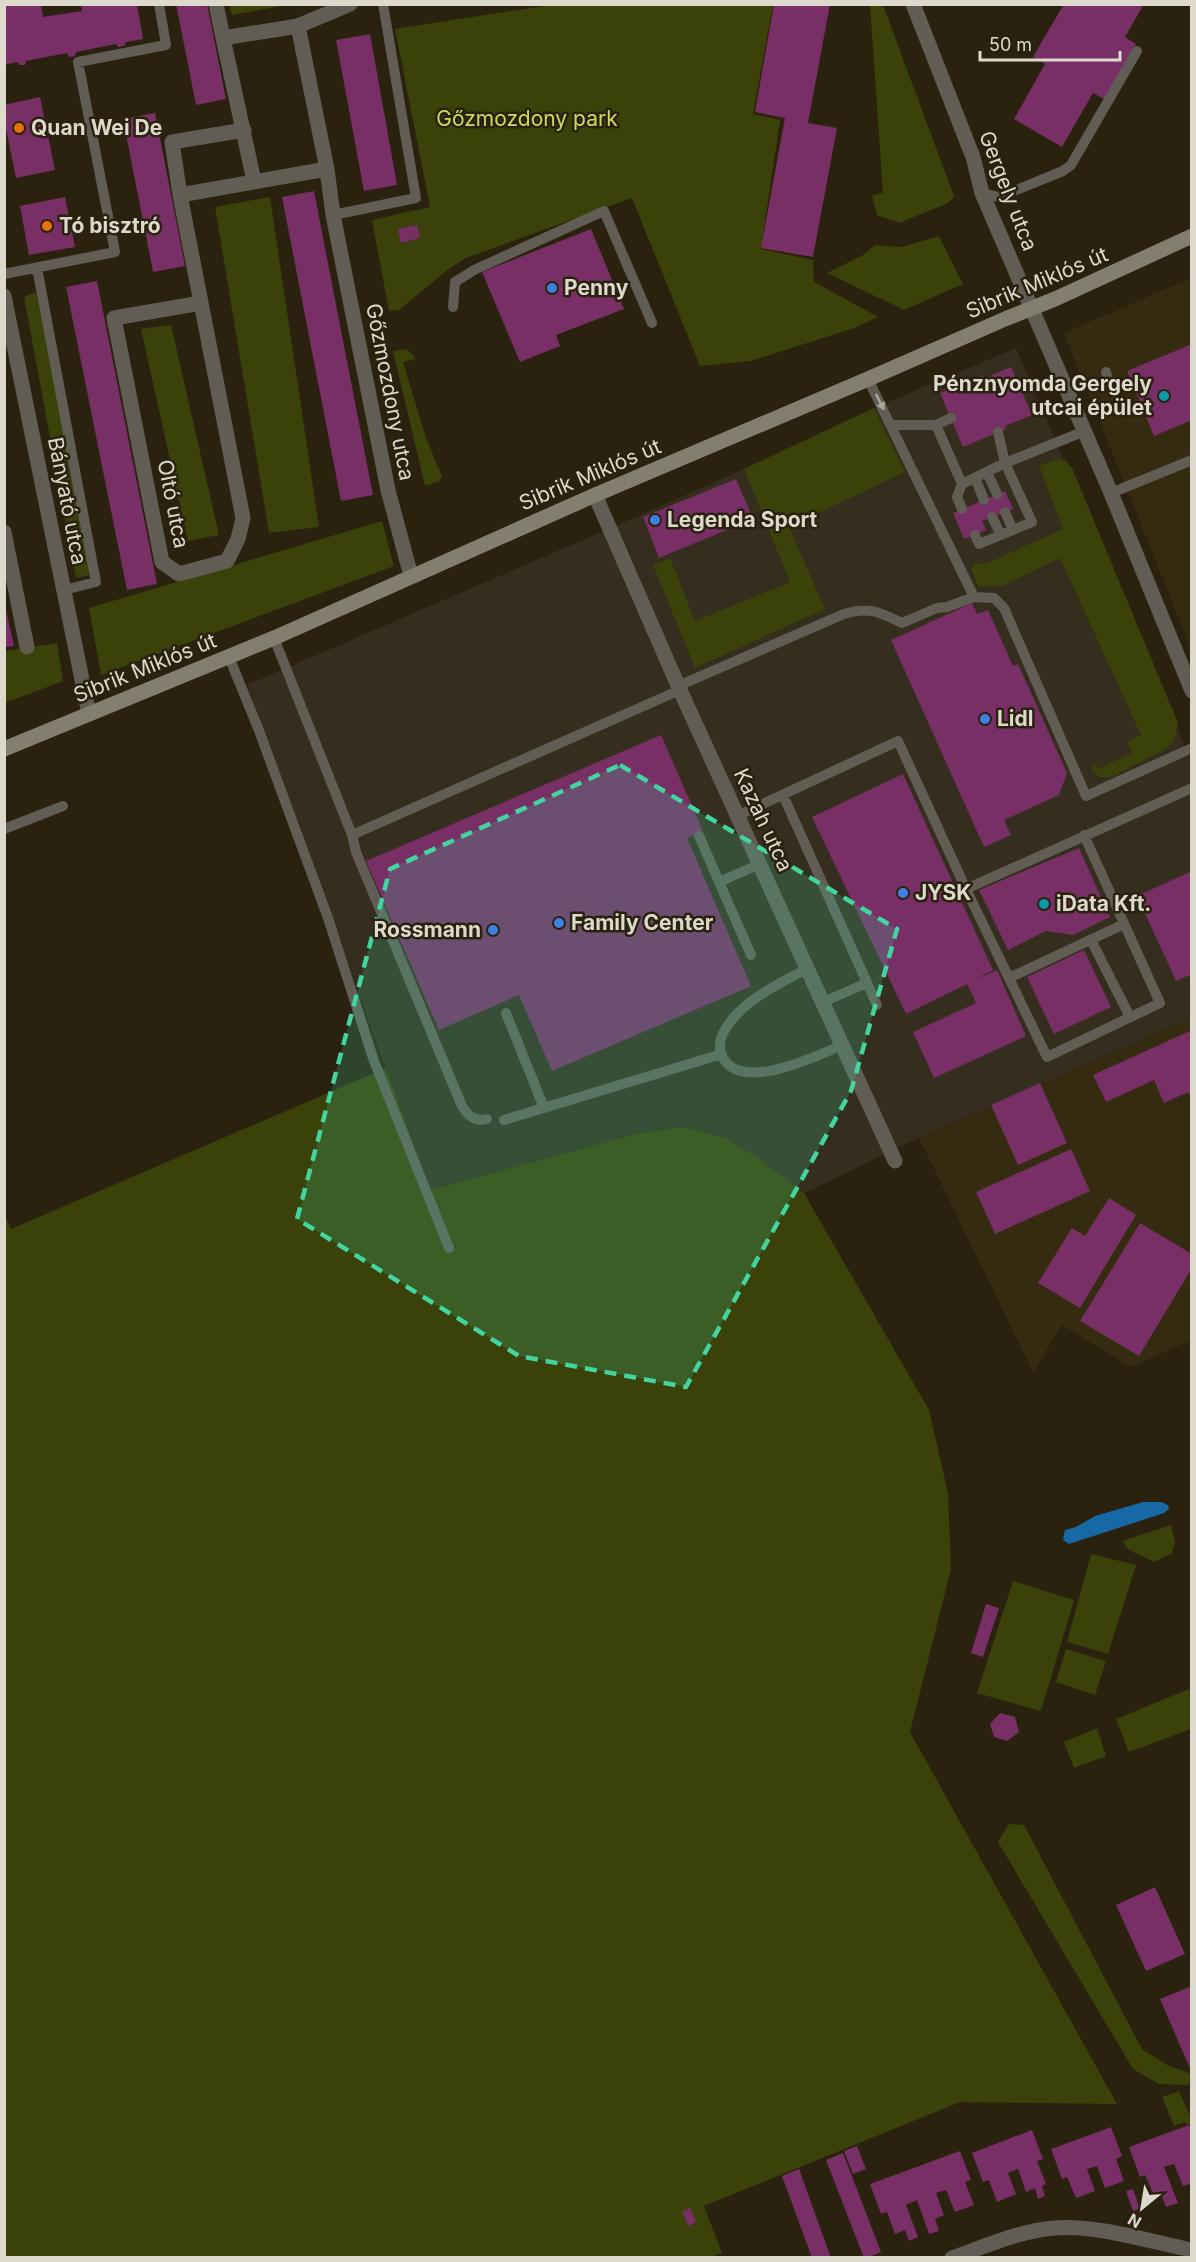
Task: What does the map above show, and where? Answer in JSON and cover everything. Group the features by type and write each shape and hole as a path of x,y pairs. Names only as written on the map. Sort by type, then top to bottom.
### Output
{"street":[{"path":"216,4 254,181"},
{"path":"223,38 298,26 350,4"},
{"name":"Gergely utca","path":"913,4 973,156 982,193 1085,431 1191,691"},
{"name":"Gőzmozdony utca","path":"298,26 388,490 411,576"},
{"name":"Oltó utca","path":"201,303 114,318 162,562 179,574 227,561 238,539 243,518 180,195 172,142 244,130"},
{"path":"180,195 327,169"},
{"name":"Sibrik Miklós út","path":"4,749 274,638 595,495 1031,309 1191,236"},
{"name":"Bányató utca","path":"5,300 89,714"},
{"name":"Kazah utca","path":"595,495 679,688 895,1161"},
{"path":"4,532 27,647"},
{"path":"952,2258 1018,2234 1056,2228 1096,2230 1191,2250"}],"lane":[{"path":"4,274 115,252 78,62 166,45 159,4"},
{"path":"333,215 416,198 384,4"},
{"path":"982,193 999,197 1063,171 1071,165 1137,51"},
{"path":"453,307 455,282 474,270 604,211 652,323"},
{"path":"37,268 96,582 64,590"},
{"path":"868,379 974,597"},
{"path":"891,425 936,425 951,418"},
{"path":"936,425 962,484"},
{"path":"962,509 957,497 962,484 1005,463 1085,431"},
{"path":"975,535 979,544 1032,522 1005,463 998,432"},
{"path":"1111,493 1191,460"},
{"path":"987,472 997,494"},
{"path":"975,478 984,500"},
{"path":"1005,512 1013,530"},
{"path":"992,517 1000,535"},
{"path":"352,836 844,614 857,610 873,610 902,623 937,608 947,607 974,597 994,598 1004,608 1086,796 1191,748"},
{"path":"274,638 352,836 356,852 462,1106 465,1112 475,1119 487,1119"},
{"path":"229,657 258,728 328,918 374,1061 449,1248"},
{"path":"737,816 898,741 1047,1057 1160,1003 1084,835"},
{"path":"966,889 1191,788"},
{"path":"783,795 877,1005"},
{"path":"4,830 63,806"},
{"path":"699,836 751,955"},
{"path":"719,882 760,864"},
{"path":"1009,978 1124,924"},
{"path":"1091,940 1130,1017"},
{"path":"808,969 769,990 740,1011 725,1030 722,1054 729,1063 743,1070 770,1072 801,1063 842,1045"},
{"path":"823,1002 867,983"},
{"path":"506,1013 544,1108"},
{"path":"504,1120 722,1054"}],"highlighted area":[{"path":"620,765 897,929 851,1091 686,1387 519,1356 297,1219 390,869"}],"shaded area":[{"path":"1191,278 1191,649 1064,333"},
{"path":"1016,348 1191,761 1191,1018 919,1138 804,1193 761,1160 684,1127 636,1134 430,1190 247,685 634,518 874,408"},
{"path":"1191,1018 1191,1340 1131,1367 1062,1325 1033,1372 919,1138"}],"green space":[{"path":"229,4 288,5 232,15"},
{"name":"Gőzmozdony park","path":"551,5 773,5 753,114 780,120 761,249 813,260 814,282 878,317 854,328 751,361 700,366 632,198 466,258 446,271 399,310 389,311 372,220 430,207 395,29"},
{"path":"870,5 883,5 954,196 948,203 899,223 877,215 872,195 883,193"},
{"path":"270,197 319,527 269,533 215,207"},
{"path":"939,236 963,284 904,310 827,273 863,255 875,245 902,247"},
{"path":"36,292 94,574 76,578 24,297"},
{"path":"171,325 219,535 188,541 141,329"},
{"path":"407,349 416,359 403,362 426,438 442,477 439,481 425,486 393,351"},
{"path":"874,408 905,472 789,527 825,609 695,668 653,565 670,558 695,621 790,582 744,469"},
{"path":"1057,459 1065,460 1072,468 1178,723 1174,741 1164,750 1111,777 1100,777 1092,772 1093,761 1098,769 1132,753 1127,742 1141,735 1060,558 1002,586 978,586 971,569 975,563 985,564 1063,529 1039,466"},
{"path":"382,521 394,566 101,675 89,608"},
{"path":"57,643 63,681 5,703 5,651"},
{"path":"386,1068 430,1190 636,1134 684,1127 728,1139 761,1160 804,1193 929,1410 948,1493 951,1569 910,1732 1117,2104 960,2102 704,2206 722,2253 711,2257 5,2257 4,1213 11,1229"},
{"path":"1171,1525 1175,1542 1172,1553 1154,1562 1129,1550 1122,1541"},
{"path":"1091,1554 1136,1565 1108,1654 1067,1642"},
{"path":"1013,1581 1074,1600 1041,1711 977,1693"},
{"path":"1066,1649 1106,1661 1095,1695 1056,1682"},
{"path":"1189,1689 1191,1729 1129,1752 1116,1719"},
{"path":"1097,1728 1106,1756 1074,1768 1064,1742"},
{"path":"1009,1824 1024,1825 1142,2049 1167,2065 1191,2074 1189,2085 1159,2084 1133,2069 998,1842"},
{"path":"1179,2091 1191,2118 1191,2129 1190,2124 1185,2122 1174,2126 1162,2097"}],"water":[{"path":"1143,1502 1161,1502 1168,1505 1169,1509 1164,1513 1069,1544 1063,1540 1065,1530 1076,1527 1095,1516"}],"building":[{"path":"4,4 41,4 43,17 82,11 81,4 137,4 143,39 126,42 124,46 118,47 116,44 76,52 75,56 69,57 67,53 26,61 25,65 17,62 4,65"},
{"path":"176,4 207,4 226,99 196,105"},
{"path":"774,4 830,4 808,123 837,128 813,257 761,248 785,118 755,112"},
{"path":"1064,4 1144,4 1125,37 1136,44 1104,99 1093,93 1062,147 1014,119 1045,64 1033,57"},
{"path":"370,34 397,185 364,191 336,40"},
{"path":"40,97 55,170 16,178 4,119 4,105"},
{"path":"155,113 185,266 153,272 123,119"},
{"path":"314,191 373,495 341,501 282,197"},
{"name":"Tó bisztró","path":"65,197 75,247 29,255 20,206"},
{"path":"417,225 420,238 401,243 398,229"},
{"name":"Penny","path":"591,229 624,309 556,335 560,346 520,362 482,272"},
{"path":"97,281 157,584 127,590 66,287"},
{"name":"Pénznyomda Gergely utcai épület","path":"1192,344 1192,420 1154,436 1127,371"},
{"path":"1011,367 1032,415 963,447 940,393 983,375 985,378"},
{"path":"736,479 753,519 659,558 643,517"},
{"path":"1005,491 1013,509 982,521 986,530 964,539 953,513"},
{"path":"4,601 14,646 4,647"},
{"name":"Lidl","path":"972,603 977,614 988,610 1013,666 1018,664 1067,773 1059,795 1004,820 1011,835 984,847 891,640"},
{"name":"Family Center","path":"661,735 703,831 687,838 751,986 552,1071 519,995 439,1030 366,861"},
{"name":"JYSK","path":"903,774 993,970 974,980 997,970 1026,1036 934,1078 913,1032 976,1003 967,984 906,1014 812,817"},
{"name":"iData Kft.","path":"1079,848 1110,917 1073,935 1046,931 1008,950 979,890"},
{"path":"1192,871 1192,974 1176,981 1137,896"},
{"name":"iData Kft.","path":"1084,950 1111,1007 1054,1034 1027,977"},
{"path":"1192,1030 1192,1099 1188,1092 1164,1103 1154,1080 1106,1102 1093,1075"},
{"path":"1040,1083 1067,1143 1018,1165 991,1105"},
{"path":"1071,1149 1090,1191 995,1234 976,1192"},
{"path":"1109,1198 1136,1215 1080,1308 1038,1283 1072,1228 1085,1236"},
{"path":"1140,1223 1192,1254 1192,1268 1139,1356 1080,1321"},
{"path":"986,1604 999,1608 983,1657 971,1653"},
{"path":"1000,1713 1015,1717 1019,1732 1007,1741 994,1737 990,1724"},
{"path":"1155,1887 1185,1954 1146,1971 1116,1905"},
{"path":"1192,1986 1192,2065 1189,2066 1160,1999"},
{"path":"1189,2125 1192,2132 1192,2183 1183,2186 1174,2164 1164,2167 1178,2203 1166,2207 1161,2194 1154,2196 1145,2175 1140,2177 1129,2147"},
{"path":"1111,2127 1122,2156 1116,2159 1124,2181 1105,2188 1097,2166 1087,2169 1095,2191 1076,2198 1067,2177 1062,2179 1051,2149"},
{"path":"1032,2130 1043,2159 1037,2161 1046,2184 1042,2186 1045,2196 1038,2199 1035,2188 1026,2192 1018,2169 1008,2173 1016,2194 997,2202 989,2180 983,2182 972,2153"},
{"path":"857,2146 866,2169 853,2174 844,2151"},
{"path":"960,2151 971,2180 965,2182 974,2205 955,2212 946,2190 936,2193 944,2215 935,2219 939,2231 929,2234 917,2200 906,2205 918,2237 909,2241 905,2230 895,2234 887,2212 881,2214 870,2184"},
{"path":"843,2153 881,2252 867,2258 864,2258 826,2160"},
{"path":"799,2169 831,2258 812,2258 782,2176"},
{"path":"1133,2189 1140,2209 1133,2211 1126,2191"},
{"path":"690,2208 696,2222 688,2226 682,2211"}],"place":[{"name":"Quan Wei De","path":"19,128"},
{"name":"Tó bisztró","path":"47,226"},
{"name":"Penny","path":"552,288"},
{"name":"Pénznyomda Gergely utcai épület","path":"1164,396"},
{"name":"Legenda Sport","path":"655,520"},
{"name":"Lidl","path":"985,719"},
{"name":"JYSK","path":"903,893"},
{"name":"iData Kft.","path":"1044,904"},
{"name":"Family Center","path":"559,923"},
{"name":"Rossmann","path":"493,930"}]}
